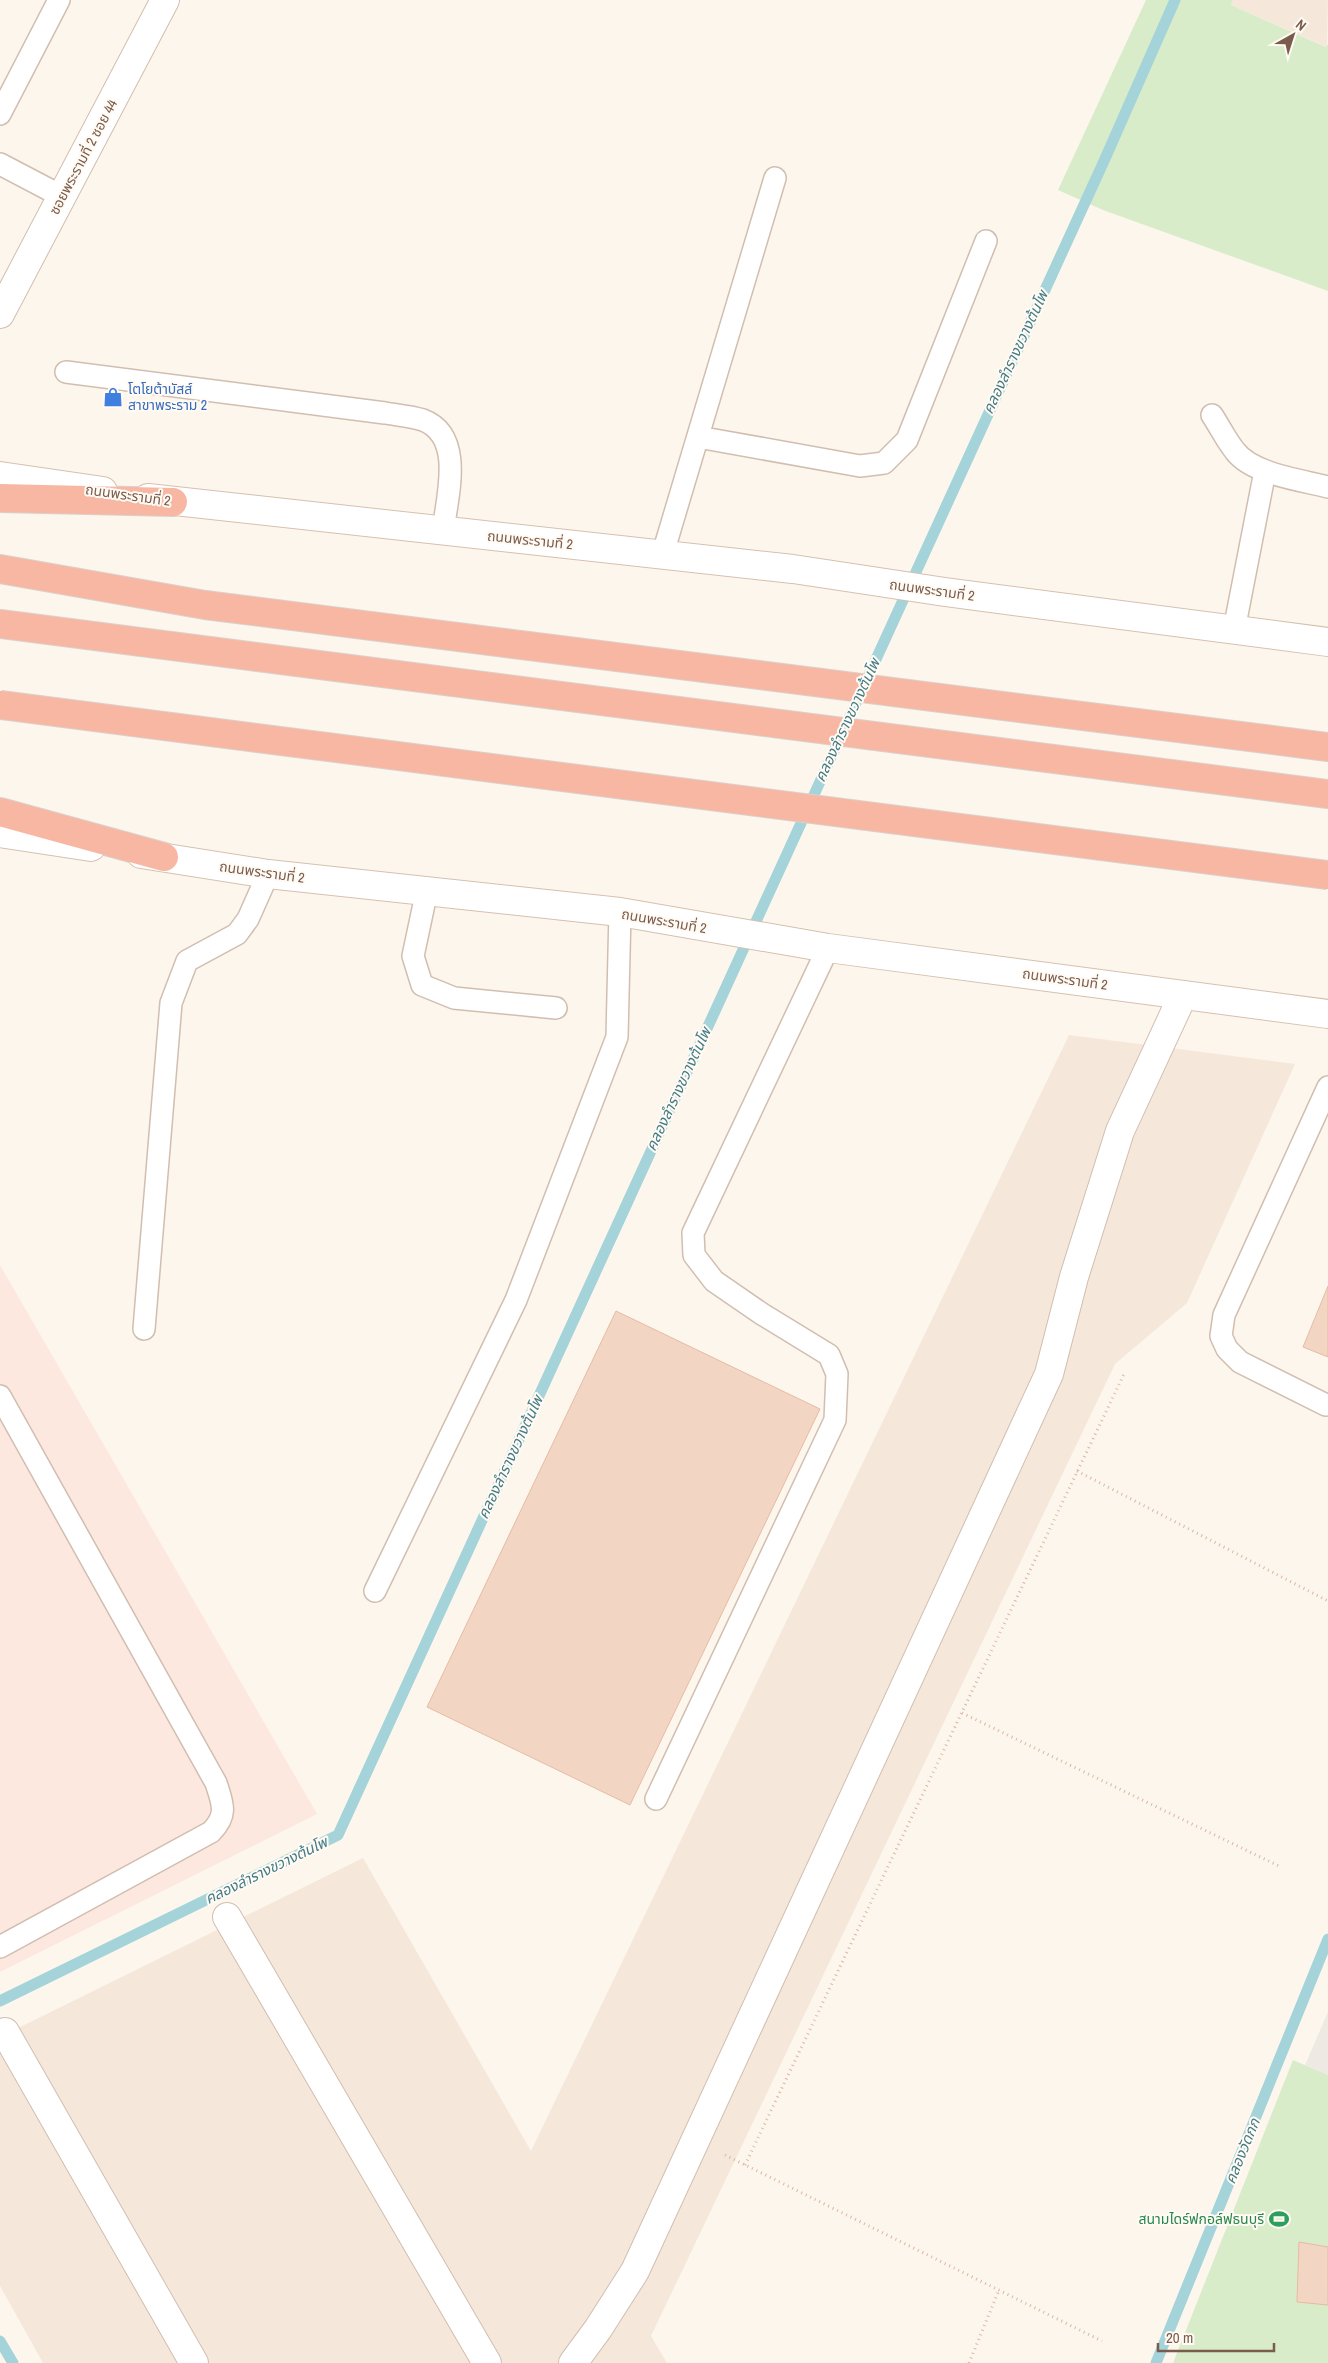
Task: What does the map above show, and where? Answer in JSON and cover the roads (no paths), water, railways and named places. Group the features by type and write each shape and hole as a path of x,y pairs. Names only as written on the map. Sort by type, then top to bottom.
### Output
{"highway":[{"path":"0,498 173,502"},
{"path":"0,569 205,605 774,675 937,698 1328,747"},
{"path":"0,624 1328,794"},
{"path":"0,707 715,798 913,819 1228,860 1328,876"},
{"path":"0,707 1328,876"},
{"path":"0,812 164,857"}],"street":[{"name":"ซอยพระรามที่ 2 ซอย 44","path":"0,314 165,0"},
{"name":"ถนนพระรามที่ 2","path":"0,476 173,502 793,569 945,592 1328,642"},
{"name":"ถนนพระรามที่ 2","path":"0,833 268,874 620,912 828,948 1328,1014"},
{"path":"573,2363 598,2329 635,2271 1049,1374 1074,1277 1120,1131 1183,995"},
{"path":"227,1917 487,2363"},
{"path":"5,2032 194,2363"}],"lane":[{"path":"0,114 59,0"},
{"path":"0,164 62,196"},
{"path":"663,554 775,178"},
{"path":"698,437 860,466 884,463 908,440 986,241"},
{"path":"66,372 385,413 424,421 444,434 451,458 443,531"},
{"path":"1212,415 1236,453 1248,462 1265,471 1328,487"},
{"path":"1234,630 1265,471"},
{"path":"144,1329 172,1003 187,962 237,934 248,919 268,874"},
{"path":"427,890 413,956 422,984 454,998 556,1008"},
{"path":"375,1591 516,1300 617,1038 620,912"},
{"path":"656,1799 835,1420 837,1374 829,1354 762,1314 714,1281 694,1254 693,1233 828,948"},
{"path":"1326,1405 1240,1362 1227,1349 1222,1336 1224,1315 1328,1087"},
{"path":"0,1396 216,1782 223,1812 220,1822 211,1832 0,1947"}],"waterway":[{"name":"คลองลำรางขวางต้นโพ","path":"0,2001 338,1835 1104,161 1175,0"},
{"name":"คลองวัดกก","path":"1156,2363 1328,1939"},
{"path":"0,2341 13,2363"}],"place":[{"name":"โตโยต้าบัสส์ สาขาพระราม 2","path":"113,397"},
{"name":"สนามไดร์ฟกอล์ฟธนบุรี","path":"1279,2219"}]}
